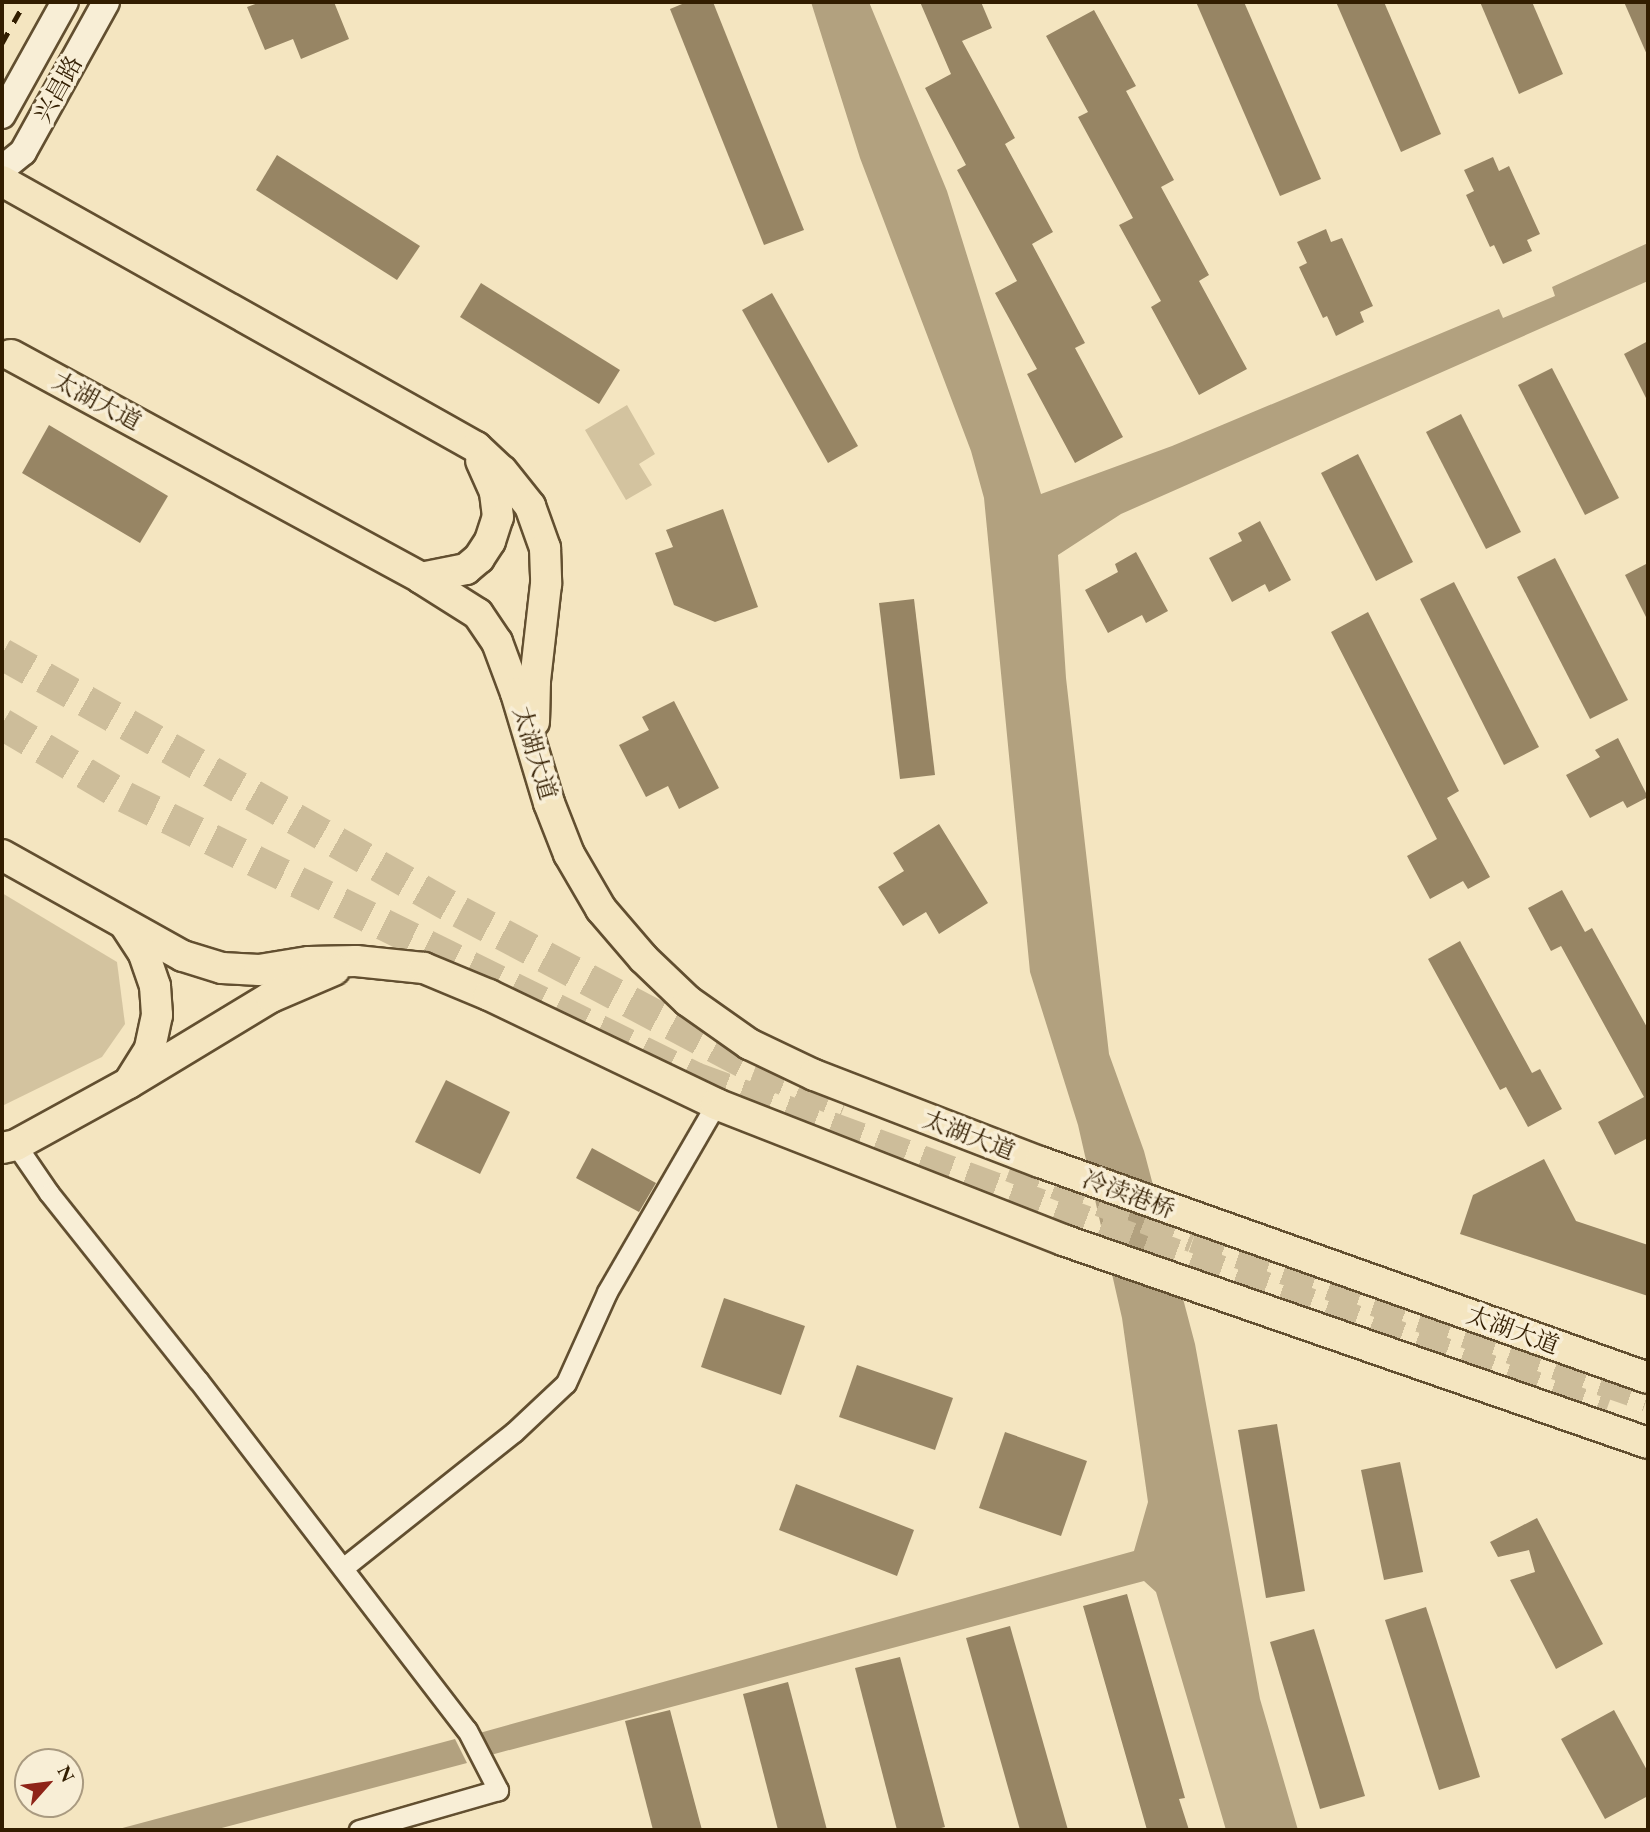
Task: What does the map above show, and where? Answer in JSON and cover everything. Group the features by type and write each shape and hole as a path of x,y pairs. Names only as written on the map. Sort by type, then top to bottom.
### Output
{"main road":[{"name":"兴昌路","path":"2,116 65,2"},
{"name":"兴昌路","path":"2,169 23,152 106,2"},
{"path":"2,181 475,447 502,471 530,506 545,548 547,584 535,681 534,748"},
{"name":"太湖大道","path":"11,355 421,578 478,614 496,642 569,854 601,909 643,958 688,1001 748,1044 814,1075 1040,1162"},
{"path":"421,578 466,569 479,558 490,541 498,517 495,492 475,447"},
{"path":"2,855 183,956 222,968 259,970 309,962 356,961 424,968 489,995 716,1104 1063,1240 1234,1297 1648,1443"},
{"path":"126,925 144,954 155,986 157,1015 150,1049 129,1083"},
{"path":"9,1146 129,1083 271,996 356,961"},
{"name":"冷渎港桥","path":"1040,1162 1219,1226"},
{"name":"太湖大道","path":"1219,1226 1648,1378"}],"street":[{"path":"342,1568 514,1433 566,1383 607,1292 716,1104"},
{"path":"9,1146 467,1730 498,1790 359,1830"}],"shaded area":[{"path":"811,2 869,2 947,191 1041,494 1172,446 1499,309 1503,318 1555,296 1552,287 1648,243 1648,281 1121,514 1058,555 1066,678 1109,1054 1144,1151 1195,1344 1260,1699 1298,1830 1226,1830 1156,1592 1144,1581 487,1756 476,1734 1134,1551 1148,1502 1122,1318 1078,1125 1030,972 984,498 971,451 860,158"},
{"path":"627,405 655,454 639,464 652,485 626,500 585,430"},
{"path":"2,893 117,962 125,1024 102,1057 2,1106"},
{"path":"455,1739 467,1763 214,1830 115,1830"}],"building":[{"path":"261,2 334,2 349,39 301,59 293,39 265,50 247,7"},
{"path":"687,2 713,2 804,230 764,245 670,9"},
{"path":"920,2 981,2 992,28 962,41 1015,138 1005,144 1053,232 1032,244 1085,343 1075,348 1123,437 1075,463 1027,374 1037,369 995,293 1017,281 957,170 966,165 925,88 951,74"},
{"path":"1196,2 1244,2 1321,179 1280,196"},
{"path":"1336,2 1384,2 1441,134 1401,152"},
{"path":"1480,2 1532,2 1563,74 1519,94"},
{"path":"1624,2 1648,2 1648,57"},
{"path":"1094,10 1136,86 1126,91 1174,180 1161,187 1209,275 1199,281 1247,369 1199,395 1151,307 1161,301 1119,225 1133,218 1078,117 1088,112 1046,36"},
{"path":"277,155 420,246 397,280 256,190"},
{"path":"1493,157 1499,171 1509,166 1540,234 1527,240 1532,251 1503,264 1494,245 1490,247 1466,195 1474,191 1464,170"},
{"path":"1326,229 1331,242 1342,238 1373,306 1360,312 1364,322 1336,336 1327,316 1323,318 1299,267 1307,263 1297,242"},
{"path":"481,283 620,370 599,404 460,317"},
{"path":"772,293 858,446 828,463 742,310"},
{"path":"1648,341 1648,402 1624,354"},
{"path":"1552,368 1619,498 1585,515 1518,385"},
{"path":"1461,414 1521,532 1486,549 1426,432"},
{"path":"49,425 168,496 140,543 22,473"},
{"path":"1358,454 1413,562 1376,581 1321,473"},
{"path":"723,509 758,607 715,622 674,605 655,553 673,547 666,530"},
{"path":"1260,521 1291,580 1269,592 1265,584 1232,602 1209,558 1242,541 1238,533"},
{"path":"1136,552 1168,611 1146,623 1142,615 1108,633 1085,590 1118,572 1115,564"},
{"path":"1555,558 1628,700 1590,719 1517,577"},
{"path":"1648,563 1648,621 1625,575"},
{"path":"1454,582 1539,747 1504,765 1420,599"},
{"path":"914,599 935,775 900,779 879,603"},
{"path":"1368,612 1459,791 1447,798 1490,877 1468,889 1463,881 1430,899 1407,856 1437,839 1331,632"},
{"path":"674,701 719,788 679,809 668,786 646,797 619,745 649,730 642,717"},
{"path":"1618,738 1648,797 1627,808 1623,801 1590,818 1566,775 1600,757 1595,750"},
{"path":"939,824 988,903 939,934 926,912 903,926 878,887 904,871 893,853"},
{"path":"1562,890 1585,932 1592,928 1648,1029 1648,1138 1615,1155 1598,1122 1644,1097 1561,946 1551,951 1528,908"},
{"path":"1460,941 1532,1073 1540,1069 1562,1109 1528,1127 1506,1087 1500,1090 1428,959"},
{"path":"446,1080 510,1112 480,1174 415,1142"},
{"path":"592,1148 656,1183 639,1212 576,1178"},
{"path":"1544,1159 1576,1221 1648,1245 1648,1296 1460,1234 1473,1195"},
{"path":"724,1298 805,1326 781,1395 701,1367"},
{"path":"857,1365 953,1398 935,1450 839,1417"},
{"path":"1277,1424 1305,1591 1266,1598 1238,1430"},
{"path":"1005,1432 1087,1461 1061,1536 979,1508"},
{"path":"1400,1462 1423,1572 1384,1580 1361,1470"},
{"path":"796,1484 914,1530 897,1576 779,1530"},
{"path":"1537,1518 1603,1644 1556,1669 1510,1580 1535,1572 1529,1550 1498,1557 1490,1542"},
{"path":"1127,1594 1185,1798 1179,1799 1189,1830 1147,1830 1083,1606"},
{"path":"1426,1607 1480,1777 1439,1790 1385,1620"},
{"path":"1010,1626 1068,1830 1020,1830 966,1638"},
{"path":"1314,1629 1365,1796 1320,1809 1270,1642"},
{"path":"900,1657 945,1827 933,1830 897,1830 855,1668"},
{"path":"788,1682 827,1830 778,1830 743,1694"},
{"path":"670,1710 702,1830 653,1830 625,1721"},
{"path":"1614,1710 1648,1772 1648,1796 1605,1819 1561,1739"}],"tunnel":[{"path":"2,654 460,912 755,1068 845,1103"},
{"path":"2,724 125,797 695,1078 1605,1413"},
{"path":"1011,1166 1194,1237 1648,1396"}],"railway":[{"path":"2,43 25,2"}]}
